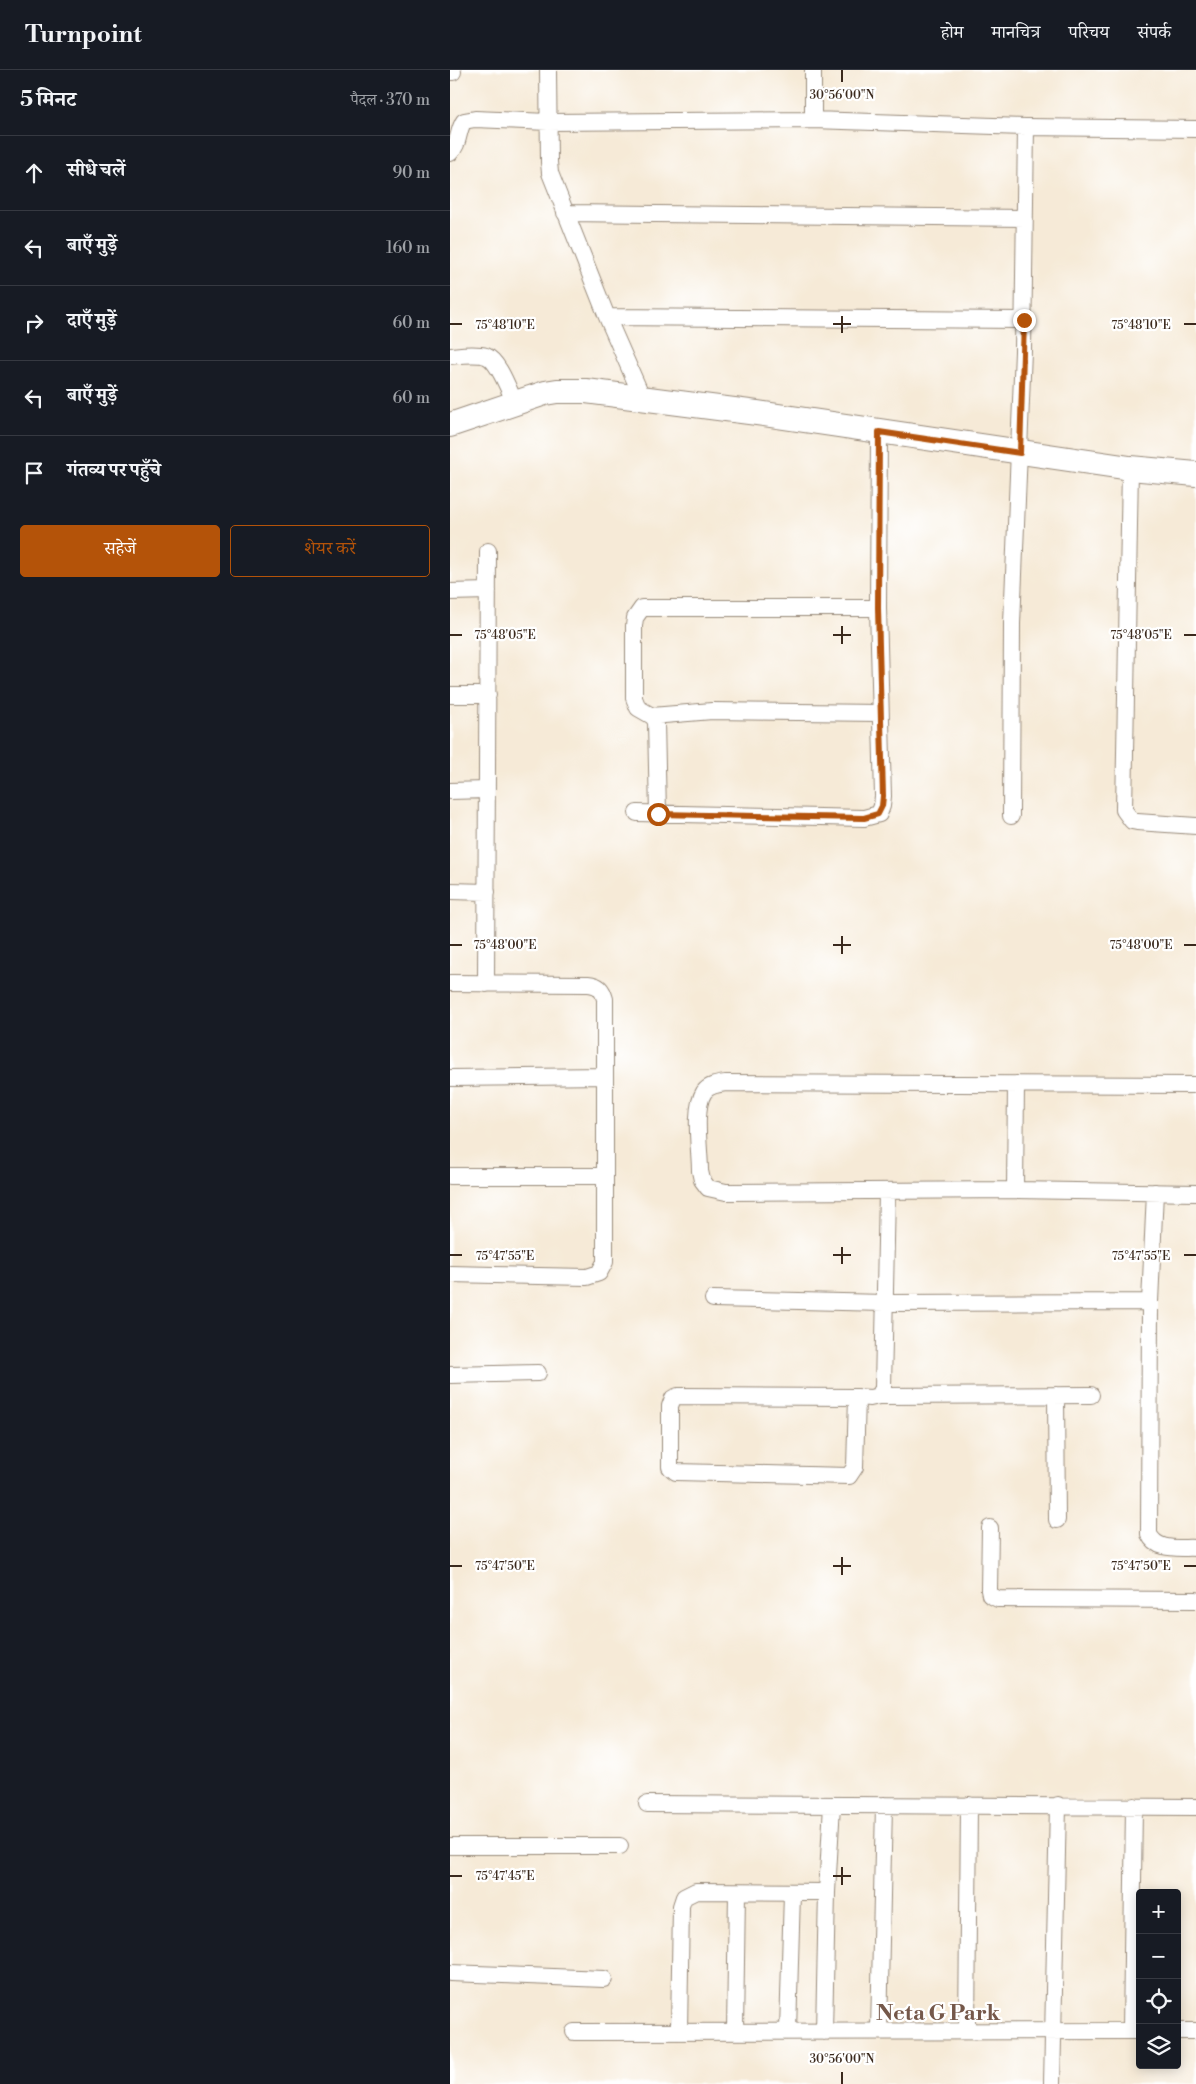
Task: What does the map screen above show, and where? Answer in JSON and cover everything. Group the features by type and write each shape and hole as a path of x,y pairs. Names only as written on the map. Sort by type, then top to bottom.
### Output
{"street":[{"path":"548,70 550,173 607,317 643,399"},
{"path":"813,70 813,120"},
{"path":"450,153 457,144 460,127 464,121 469,119 548,122 813,120 1026,127 1196,129"},
{"path":"1011,816 1012,624 1024,320 1026,127"},
{"path":"565,213 1024,218"},
{"path":"607,317 1024,320"},
{"path":"450,356 485,356 492,359 497,365 515,403"},
{"path":"450,425 545,394 568,390 710,407 1130,468 1196,474"},
{"path":"637,813 864,818 878,814 882,806 878,608 879,432"},
{"path":"1130,468 1124,810 1132,821 1196,826"},
{"path":"486,984 488,550"},
{"path":"450,592 488,591"},
{"path":"878,608 642,608 635,618 634,626 634,698 638,708 652,716 712,711 880,712"},
{"path":"450,695 488,695"},
{"path":"652,716 656,725 658,814"},
{"path":"450,791 487,790"},
{"path":"450,891 487,892"},
{"path":"450,984 588,984 595,985 602,990 605,999 605,1262 599,1273 587,1277 450,1274"},
{"path":"450,1078 605,1076"},
{"path":"1196,1085 726,1083 714,1084 705,1091 698,1111 702,1180 708,1188 726,1192 1015,1190 1196,1194"},
{"path":"1015,1190 1016,1084"},
{"path":"450,1176 605,1176"},
{"path":"879,1396 883,1388 887,1192"},
{"path":"1155,1192 1150,1302 1149,1534 1152,1540 1163,1547 1196,1548"},
{"path":"713,1299 885,1303 1150,1302"},
{"path":"450,1375 538,1373"},
{"path":"1056,1395 1057,1520"},
{"path":"856,1397 855,1467 849,1476 676,1472 670,1467 670,1406 673,1398 678,1396 856,1397 870,1398 879,1396 1091,1395"},
{"path":"990,1528 989,1590 990,1595 998,1599 1196,1600"},
{"path":"647,1804 1196,1807"},
{"path":"824,2032 827,1892 832,1805"},
{"path":"879,2031 884,1805"},
{"path":"968,1805 968,2032"},
{"path":"1052,2084 1058,1805"},
{"path":"574,2032 1135,2031 1134,1806"},
{"path":"450,1846 620,1846"},
{"path":"680,2031 681,1902 687,1895 696,1891 827,1892"},
{"path":"736,2031 737,1892"},
{"path":"788,2032 792,1893"},
{"path":"450,1973 604,1979"},
{"path":"1181,2031 1196,2031"}],"district":[{"name":"Neta G Park","path":"938,2013"}],"route":[{"path":"658,814 864,818 878,814 882,806 883,796 878,608 879,432 1020,453 1024,320"}]}
